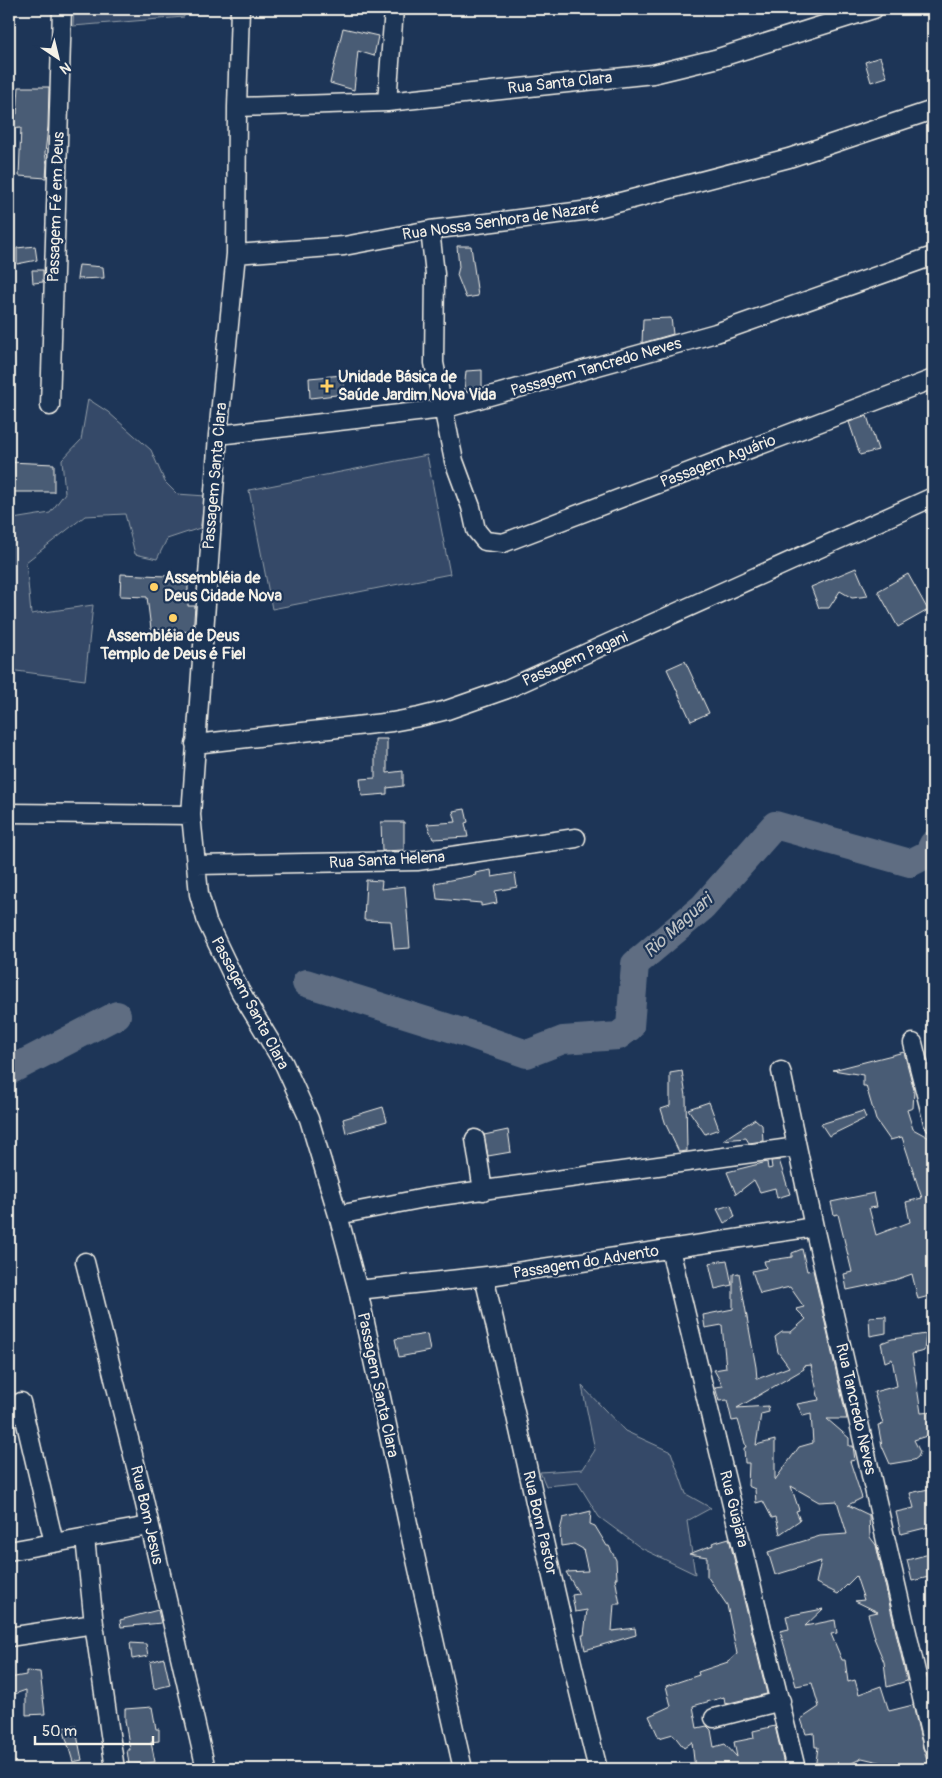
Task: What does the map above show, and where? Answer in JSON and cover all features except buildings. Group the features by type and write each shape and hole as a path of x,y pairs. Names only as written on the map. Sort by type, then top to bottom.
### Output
{"street":[{"name":"Passagem Fé em Deus","path":"50,406 62,9"},
{"name":"Passagem Santa Clara","path":"240,9 236,254 218,435 191,815 199,894 207,922 240,991 284,1064 308,1119 338,1215 358,1290 463,1769"},
{"path":"387,102 394,9"},
{"name":"Rua Santa Clara","path":"237,107 387,102 653,74 715,59 874,9"},
{"name":"Rua Nossa Senhora de Nazaré","path":"236,254 344,246 430,230 590,210 789,158 933,110"},
{"path":"430,230 434,274 434,363 443,410"},
{"name":"Passagem Tancredo Neves","path":"218,435 443,410 716,333 933,256"},
{"name":"Passagem Aguário","path":"443,410 454,461 471,507 476,530 485,541 503,544 933,379"},
{"name":"Passagem Pagani","path":"195,744 392,722 447,710 507,689 933,497"},
{"path":"9,813 191,815"},
{"name":"Rua Santa Helena","path":"197,865 417,861 576,838"},
{"path":"913,1043 933,1122"},
{"name":"Rua Tancredo Neves","path":"781,1071 796,1148 933,1746"},
{"path":"475,1139 484,1191"},
{"path":"338,1215 424,1198 796,1148"},
{"name":"Passagem do Advento","path":"358,1290 484,1277 814,1227"},
{"name":"Rua Guajara","path":"670,1249 796,1769"},
{"name":"Rua Bom Jesus","path":"85,1262 206,1769"},
{"name":"Rua Bom Pastor","path":"484,1277 514,1402 541,1530 598,1769"},
{"path":"21,1402 54,1543"},
{"path":"9,1551 149,1526"},
{"path":"85,1538 94,1624 115,1769"},
{"path":"9,1637 94,1624"},
{"path":"714,1718 781,1701"}],"shaded area":[{"path":"74,9 184,9 184,17 73,26"},
{"path":"88,399 108,412 151,450 165,482 177,494 206,496 200,528 167,539 157,559 135,554 125,514 85,516 26,562 31,614 93,605 85,680 9,670 9,512 13,519 50,513 65,493 62,460 81,440"},
{"path":"427,455 450,574 272,609 249,490"},
{"path":"582,1386 625,1431 671,1452 686,1494 711,1508 687,1521 695,1574 641,1548 599,1517 578,1483 546,1486 540,1472 583,1469 595,1450"}],"waterway":[{"name":"Rio Maguari","path":"306,983 527,1054 563,1040 618,1036 630,1027 635,964 703,907 775,825 910,863 928,854 933,844"},
{"name":"Rio Maguari","path":"9,1071 117,1015"}],"place":[{"name":"Unidade Básica de Saúde Jardim Nova Vida","path":"327,386"},
{"name":"Assembléia de Deus Cidade Nova","path":"154,587"},
{"name":"Assembléia de Deus Templo de Deus é Fiel","path":"173,618"}]}
